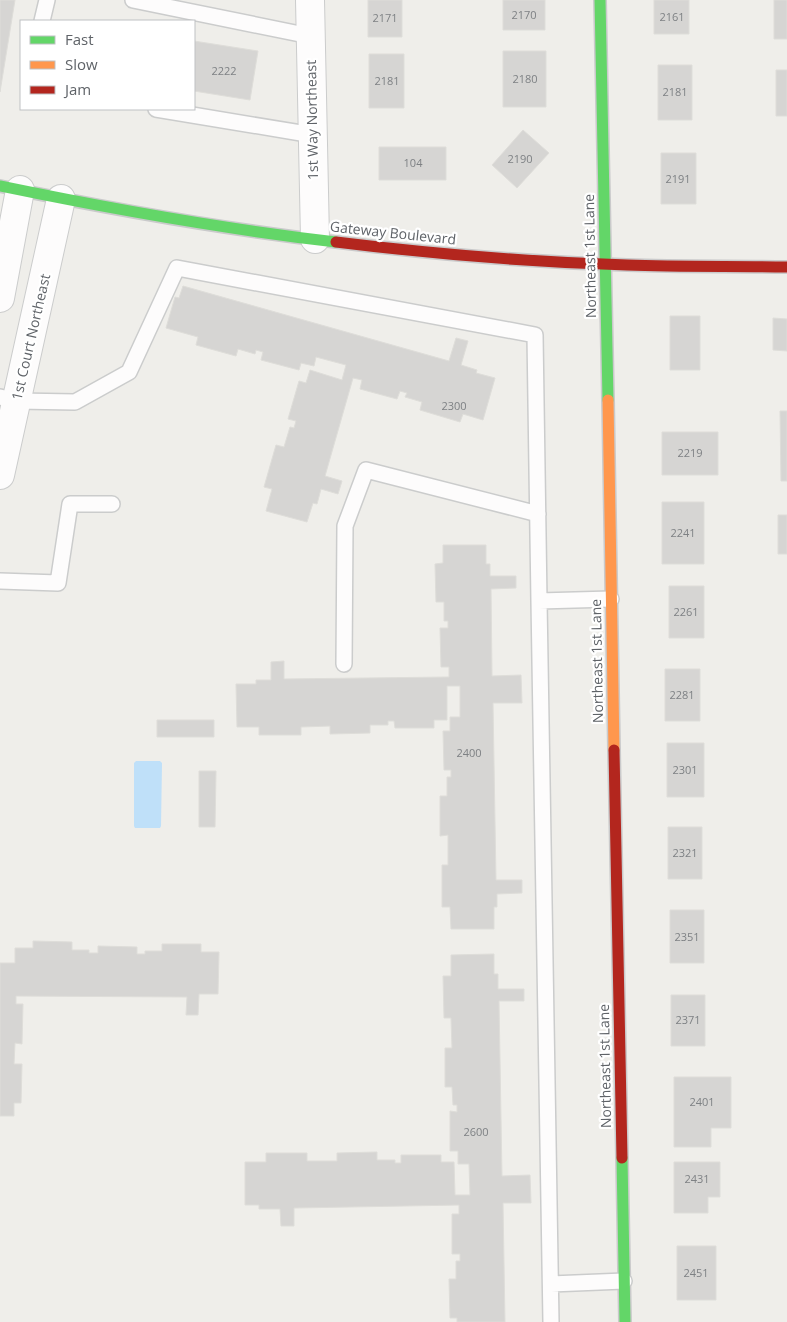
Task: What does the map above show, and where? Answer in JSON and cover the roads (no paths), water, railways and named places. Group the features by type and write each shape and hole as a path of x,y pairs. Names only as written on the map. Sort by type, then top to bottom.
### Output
{"street":[{"name":"1st Way Northeast","path":"310,0 315,240"},
{"name":"Northeast 1st Lane","path":"600,0 625,1322"},
{"name":"Gateway Boulevard","path":"10,188 172,219 315,240 460,255 606,265 787,267"},
{"path":"0,298 10,188"},
{"name":"1st Court Northeast","path":"0,475 8,399 61,199"}],"lane":[{"path":"42,20 47,0"},
{"path":"132,0 310,36"},
{"path":"162,110 312,134"},
{"path":"8,399 75,402 129,372 177,268 535,335 552,1322"},
{"path":"344,664 345,526 366,470 538,514"},
{"path":"0,581 58,583 70,504 112,504"},
{"path":"539,601 611,599"},
{"path":"551,1284 624,1281"}],"water":[{"path":"136,761 160,761 162,763 160,828 135,828 134,826 134,763"}]}
